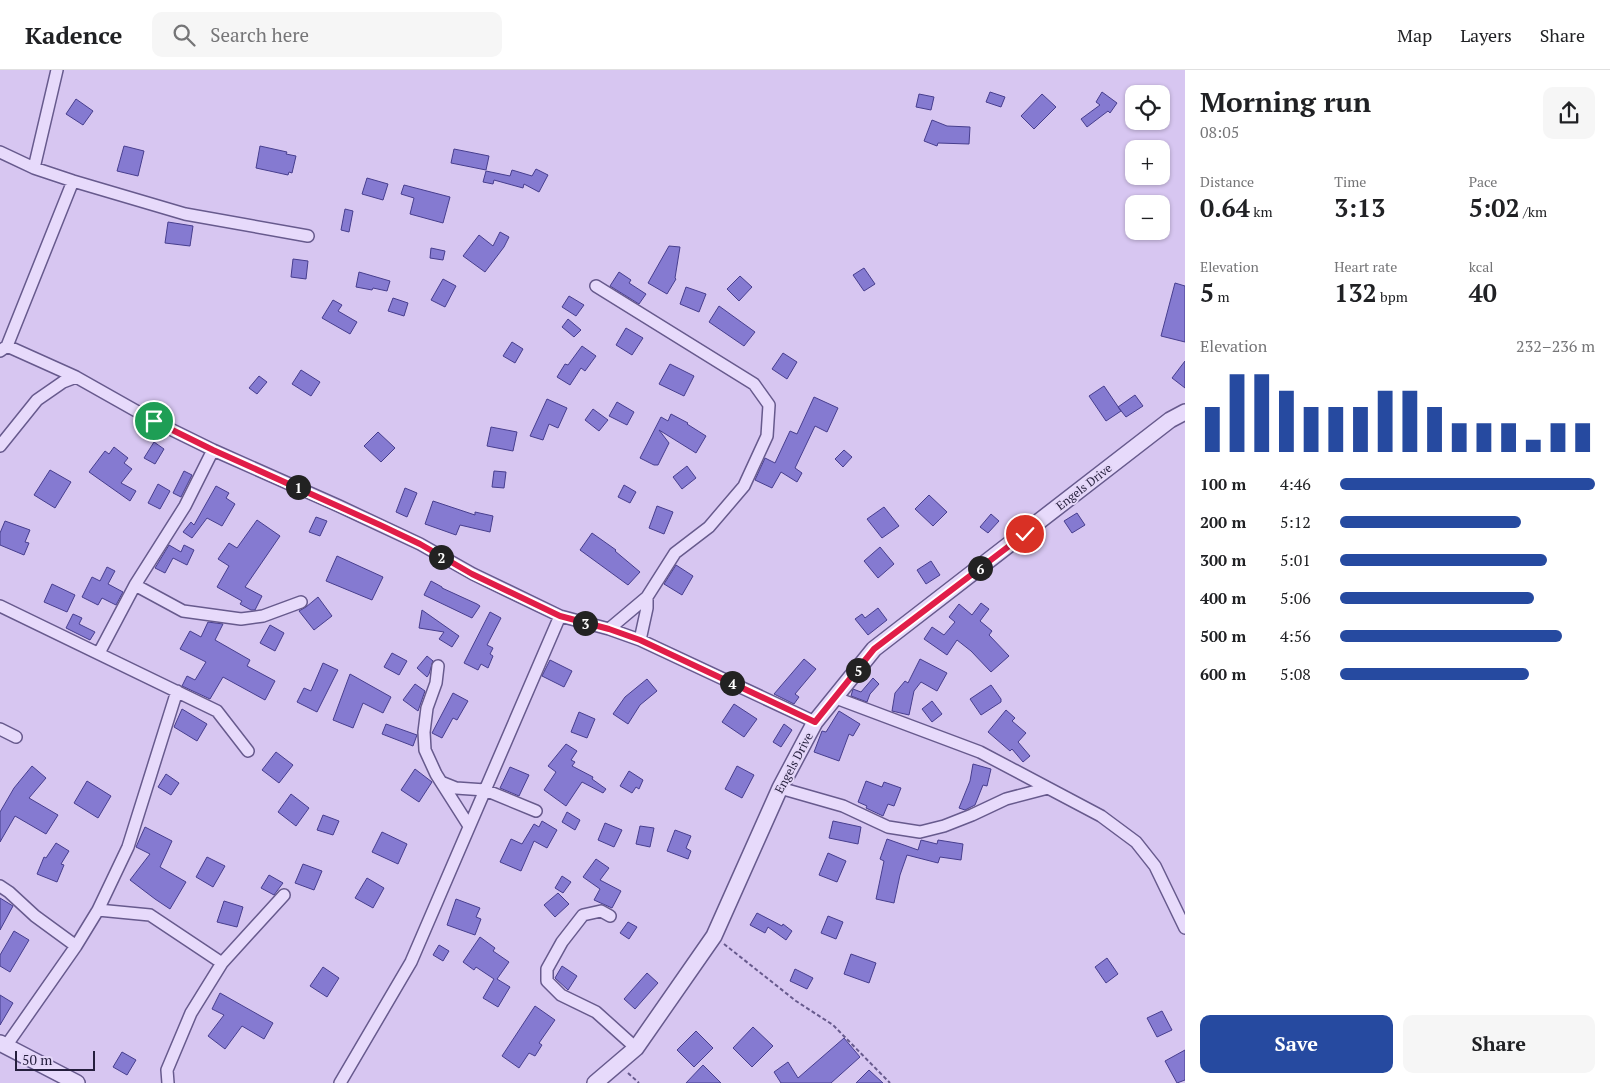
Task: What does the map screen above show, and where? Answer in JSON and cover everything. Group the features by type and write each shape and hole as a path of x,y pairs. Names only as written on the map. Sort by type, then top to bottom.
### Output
{"street":[{"path":"34,168 57,70"},
{"path":"0,152 34,168 184,214 308,236"},
{"path":"73,181 4,349 76,376 154,421 213,450 420,544 472,574 560,616 609,629 640,640 815,722"},
{"path":"596,286 754,384 769,406 767,436 744,486 709,527 676,553 646,597 609,629"},
{"path":"0,446 37,400 63,382 76,376"},
{"name":"Engels Drive","path":"595,1083 636,1048 714,936 780,788 815,722 874,649 1170,420 1185,412"},
{"path":"99,653 135,585 185,506 213,450"},
{"path":"135,585 183,611 241,619 263,616 301,602"},
{"path":"640,640 646,608 646,597"},
{"path":"0,606 217,711 248,750"},
{"path":"340,1083 410,962 560,616"},
{"path":"438,666 436,683 427,708 424,732 425,750 436,774 469,826"},
{"path":"76,1083 3,1045 76,946 98,910 128,847 176,691"},
{"path":"836,698 980,752 1101,816 1136,842 1155,866 1185,928"},
{"path":"0,729 16,737"},
{"path":"441,782 456,788 485,790 536,811"},
{"path":"780,788 843,806 888,827 920,832 958,820 1006,799 1048,788"},
{"path":"0,886 35,916 76,946"},
{"path":"168,1083 167,1070 191,1014 222,963 284,895"},
{"path":"98,910 150,914 222,963"},
{"path":"610,916 601,911 582,915 562,942 547,968 547,981 561,995 596,1012 636,1048"}],"path":[{"path":"714,936 796,1001 833,1025 890,1083"},
{"path":"618,1064 639,1083"}],"building":[{"path":"990,92 1005,97 1001,107 986,102"},
{"path":"1102,92 1117,103 1110,113 1108,111 1087,127 1081,119 1100,105 1096,102"},
{"path":"919,94 934,97 931,110 916,107"},
{"path":"1042,94 1056,107 1034,129 1021,116"},
{"path":"76,99 93,111 83,125 66,114"},
{"path":"932,120 947,126 970,127 969,144 938,143 937,146 924,141"},
{"path":"124,146 144,151 138,176 117,171"},
{"path":"260,146 296,156 292,173 289,172 288,175 256,168"},
{"path":"454,149 489,156 486,170 451,163"},
{"path":"536,169 548,175 539,192 524,184 523,188 494,180 493,184 483,182 486,171 510,176 512,170 532,176"},
{"path":"367,178 388,184 383,200 362,194"},
{"path":"404,185 450,197 443,223 410,214 414,198 401,194"},
{"path":"345,209 353,211 349,232 341,230"},
{"path":"168,222 193,226 190,246 165,243"},
{"path":"500,232 509,237 504,247 485,272 463,256 479,235 493,246"},
{"path":"669,246 680,247 676,279 667,294 648,283"},
{"path":"431,248 445,251 443,260 430,258"},
{"path":"293,259 308,261 306,279 291,277"},
{"path":"864,268 875,284 864,291 853,275"},
{"path":"359,272 390,281 387,291 356,287"},
{"path":"619,272 631,280 629,283 646,294 639,304 610,286"},
{"path":"740,276 752,287 739,301 727,289"},
{"path":"443,279 456,286 445,307 431,300"},
{"path":"1175,283 1185,286 1185,342 1161,336"},
{"path":"686,287 706,294 699,312 680,304"},
{"path":"569,296 584,305 576,316 562,307"},
{"path":"393,298 408,303 404,316 388,311"},
{"path":"333,300 342,305 338,311 357,322 350,334 322,318"},
{"path":"719,306 755,332 744,346 709,322"},
{"path":"568,319 581,330 574,337 562,327"},
{"path":"626,328 643,338 632,355 616,345"},
{"path":"512,342 523,349 515,363 503,356"},
{"path":"582,346 596,356 585,371 581,368 570,385 557,377 565,364 568,365"},
{"path":"783,353 797,362 787,379 772,369"},
{"path":"1185,361 1185,388 1172,378"},
{"path":"670,364 694,376 684,396 659,384"},
{"path":"301,370 320,382 311,396 292,384"},
{"path":"259,376 267,382 257,394 249,388"},
{"path":"1104,386 1121,411 1106,421 1089,396"},
{"path":"1135,395 1143,406 1126,417 1118,407"},
{"path":"814,397 838,408 827,432 815,426 795,468 802,473 797,482 781,472 772,488 755,480 765,458 775,463 790,431 797,434"},
{"path":"547,399 567,408 558,428 549,424 543,440 530,436"},
{"path":"617,402 634,412 627,425 609,416"},
{"path":"593,409 608,420 599,431 585,420"},
{"path":"671,414 706,436 696,453 659,430 669,443 658,465 640,458 661,417 668,421"},
{"path":"491,427 517,432 513,451 487,446"},
{"path":"378,432 395,448 381,462 364,446"},
{"path":"154,442 164,449 155,464 144,458"},
{"path":"114,447 128,458 124,463 132,469 121,483 136,491 130,501 89,472 105,451 109,454"},
{"path":"844,450 852,457 843,467 835,459"},
{"path":"687,466 696,478 682,489 673,477"},
{"path":"50,470 71,482 55,508 34,495"},
{"path":"184,471 192,475 181,497 173,493"},
{"path":"494,471 506,472 504,488 492,487"},
{"path":"158,484 170,491 160,509 148,503"},
{"path":"624,485 636,492 630,503 618,497"},
{"path":"216,486 229,493 226,498 235,504 222,526 207,518 192,538 183,532 191,522 194,525"},
{"path":"405,488 417,493 407,517 396,512"},
{"path":"929,495 947,512 933,526 915,509"},
{"path":"433,501 475,515 475,512 493,516 490,532 460,525 456,535 425,524"},
{"path":"657,506 673,512 664,534 649,528"},
{"path":"884,507 899,526 882,538 867,519"},
{"path":"1077,513 1085,525 1072,533 1064,521"},
{"path":"991,514 999,521 988,533 980,527"},
{"path":"316,517 327,521 320,536 309,532"},
{"path":"257,520 280,536 245,587 262,596 255,610 251,610 240,604 242,601 217,587 229,566 218,559 229,543 237,548"},
{"path":"5,521 30,530 25,542 29,543 24,555 0,545 0,533"},
{"path":"592,533 616,550 640,572 628,585 580,550"},
{"path":"169,545 181,552 184,545 194,550 187,565 173,558 165,573 155,568"},
{"path":"880,547 894,564 878,578 864,561"},
{"path":"337,556 383,577 372,600 326,581"},
{"path":"931,561 940,575 926,584 917,570"},
{"path":"676,565 693,576 682,595 664,584"},
{"path":"107,567 115,571 108,584 123,592 116,605 102,598 98,605 82,597 92,577 100,581"},
{"path":"431,581 480,606 472,618 424,595"},
{"path":"52,584 75,595 67,612 44,602"},
{"path":"318,597 332,616 314,630 299,611"},
{"path":"981,603 989,609 980,621 992,631 989,635 1009,656 991,672 971,651 957,640 947,655 924,639 932,627 944,635 955,622 949,617 959,604 972,615"},
{"path":"878,608 887,620 868,635 855,619 862,614 865,618"},
{"path":"422,610 459,636 452,647 439,639 444,632 419,628"},
{"path":"490,612 501,618 487,645 493,648 490,654 493,656 488,668 481,664 478,670 464,663"},
{"path":"73,614 82,618 79,624 95,632 90,640 66,628"},
{"path":"208,622 223,624 215,640 250,660 247,666 275,681 265,700 223,677 210,699 182,686 187,676 195,680 206,662 180,649 190,631 201,637"},
{"path":"270,625 284,633 275,651 260,643"},
{"path":"392,653 407,661 399,675 384,667"},
{"path":"427,656 433,661 427,677 417,668"},
{"path":"804,659 816,669 795,694 799,697 794,704 774,694"},
{"path":"920,659 947,673 937,691 921,682 914,691 909,715 892,711 895,693 905,681 908,683"},
{"path":"550,660 572,671 564,687 542,676"},
{"path":"323,663 338,670 317,712 297,702 304,688 311,691"},
{"path":"350,674 391,697 383,713 363,703 353,728 333,720"},
{"path":"873,678 879,684 870,694 867,702 851,696 853,689 861,692"},
{"path":"647,679 657,691 640,705 628,724 613,714 625,697"},
{"path":"415,684 425,691 418,711 403,700"},
{"path":"991,685 1001,699 1001,702 981,715 970,699"},
{"path":"453,693 468,701 457,720 453,718 442,738 432,733"},
{"path":"932,701 942,714 932,722 922,709"},
{"path":"734,704 757,719 744,737 722,722"},
{"path":"182,709 207,724 197,741 174,727"},
{"path":"1006,710 1015,718 1012,721 1026,733 1018,742 1030,756 1023,762 1012,749 1010,751 988,732"},
{"path":"839,711 860,724 853,736 849,734 839,761 814,752 822,731 826,732"},
{"path":"579,712 595,719 587,738 571,732"},
{"path":"386,724 417,735 413,746 382,734"},
{"path":"784,724 792,730 781,747 773,742"},
{"path":"566,744 577,751 571,760 575,762 572,766 593,777 592,779 606,789 603,793 582,782 566,806 544,790 556,772 548,766"},
{"path":"276,752 293,765 279,783 262,770"},
{"path":"973,764 991,769 987,786 983,785 975,805 965,810 959,808 970,781"},
{"path":"32,766 46,778 29,798 58,815 46,834 15,816 0,842 0,812 14,788"},
{"path":"737,766 754,775 742,798 725,789"},
{"path":"510,767 529,775 519,796 500,788"},
{"path":"415,769 432,782 419,802 401,790"},
{"path":"629,771 643,780 639,789 636,787 632,793 620,786"},
{"path":"166,774 179,783 171,795 158,787"},
{"path":"87,781 111,796 98,818 74,803"},
{"path":"866,781 882,787 884,782 901,788 894,806 888,804 883,816 858,802"},
{"path":"291,794 309,808 296,826 278,812"},
{"path":"567,812 580,820 575,830 562,822"},
{"path":"323,815 339,821 333,835 317,830"},
{"path":"542,821 557,830 547,848 534,841 521,871 500,862 511,839 522,844 534,824 539,827"},
{"path":"833,821 861,827 858,844 829,838"},
{"path":"605,823 622,830 614,847 598,840"},
{"path":"640,826 654,828 650,847 636,844"},
{"path":"145,827 172,841 160,867 186,882 170,909 130,880 150,854 136,847"},
{"path":"675,830 691,836 686,848 691,851 688,859 667,851"},
{"path":"382,832 407,844 398,864 372,852"},
{"path":"887,839 918,850 921,840 937,844 938,840 963,844 961,860 940,857 938,863 907,855 900,875 894,903 876,899 884,861 880,859"},
{"path":"56,843 69,851 61,864 64,865 57,882 37,874 44,857 46,858"},
{"path":"828,853 846,861 837,882 819,875"},
{"path":"207,857 225,866 213,887 196,877"},
{"path":"596,859 609,868 600,880 621,891 612,908 594,900 600,889 583,877"},
{"path":"303,864 322,871 314,890 295,883"},
{"path":"269,875 283,883 274,895 261,888"},
{"path":"562,876 571,882 563,893 555,888"},
{"path":"367,878 384,888 373,908 355,898"},
{"path":"558,893 569,904 555,917 544,905"},
{"path":"0,898 13,906 0,930"},
{"path":"456,899 480,908 476,917 481,919 475,935 447,925"},
{"path":"224,901 243,907 237,927 217,922"},
{"path":"757,913 782,926 783,924 792,931 786,940 768,927 765,933 750,925"},
{"path":"828,916 843,922 836,939 821,933"},
{"path":"628,922 637,927 629,939 620,933"},
{"path":"14,931 29,940 10,972 0,966 0,955"},
{"path":"480,937 495,948 493,951 509,962 497,979 510,987 498,1007 483,998 494,979 476,967 474,970 463,962"},
{"path":"439,945 449,951 443,961 433,955"},
{"path":"851,954 876,963 869,983 844,974"},
{"path":"1107,958 1118,974 1106,983 1095,967"},
{"path":"562,966 577,976 568,990 555,978"},
{"path":"323,967 339,978 327,997 310,986"},
{"path":"795,969 813,978 807,989 790,981"},
{"path":"647,973 658,983 635,1009 624,999"},
{"path":"220,993 273,1023 264,1039 242,1026 225,1049 208,1036 224,1015 212,1009"},
{"path":"0,995 13,1003 0,1025"},
{"path":"535,1006 555,1020 539,1043 542,1045 535,1056 529,1053 519,1068 502,1056"},
{"path":"1162,1011 1172,1030 1157,1037 1147,1018"},
{"path":"753,1027 773,1046 752,1067 733,1048"},
{"path":"696,1031 713,1048 694,1067 677,1050"},
{"path":"844,1038 860,1057 831,1083 781,1083 774,1072 788,1062 798,1078"},
{"path":"1185,1050 1185,1080 1177,1083 1165,1061"},
{"path":"122,1052 136,1060 127,1075 113,1067"},
{"path":"703,1065 721,1083 686,1083"},
{"path":"869,1070 883,1083 856,1083"}],"route":[{"path":"154,421 213,450 420,544 472,574 560,616 609,629 640,640 815,722 874,649 1025,534"}]}
